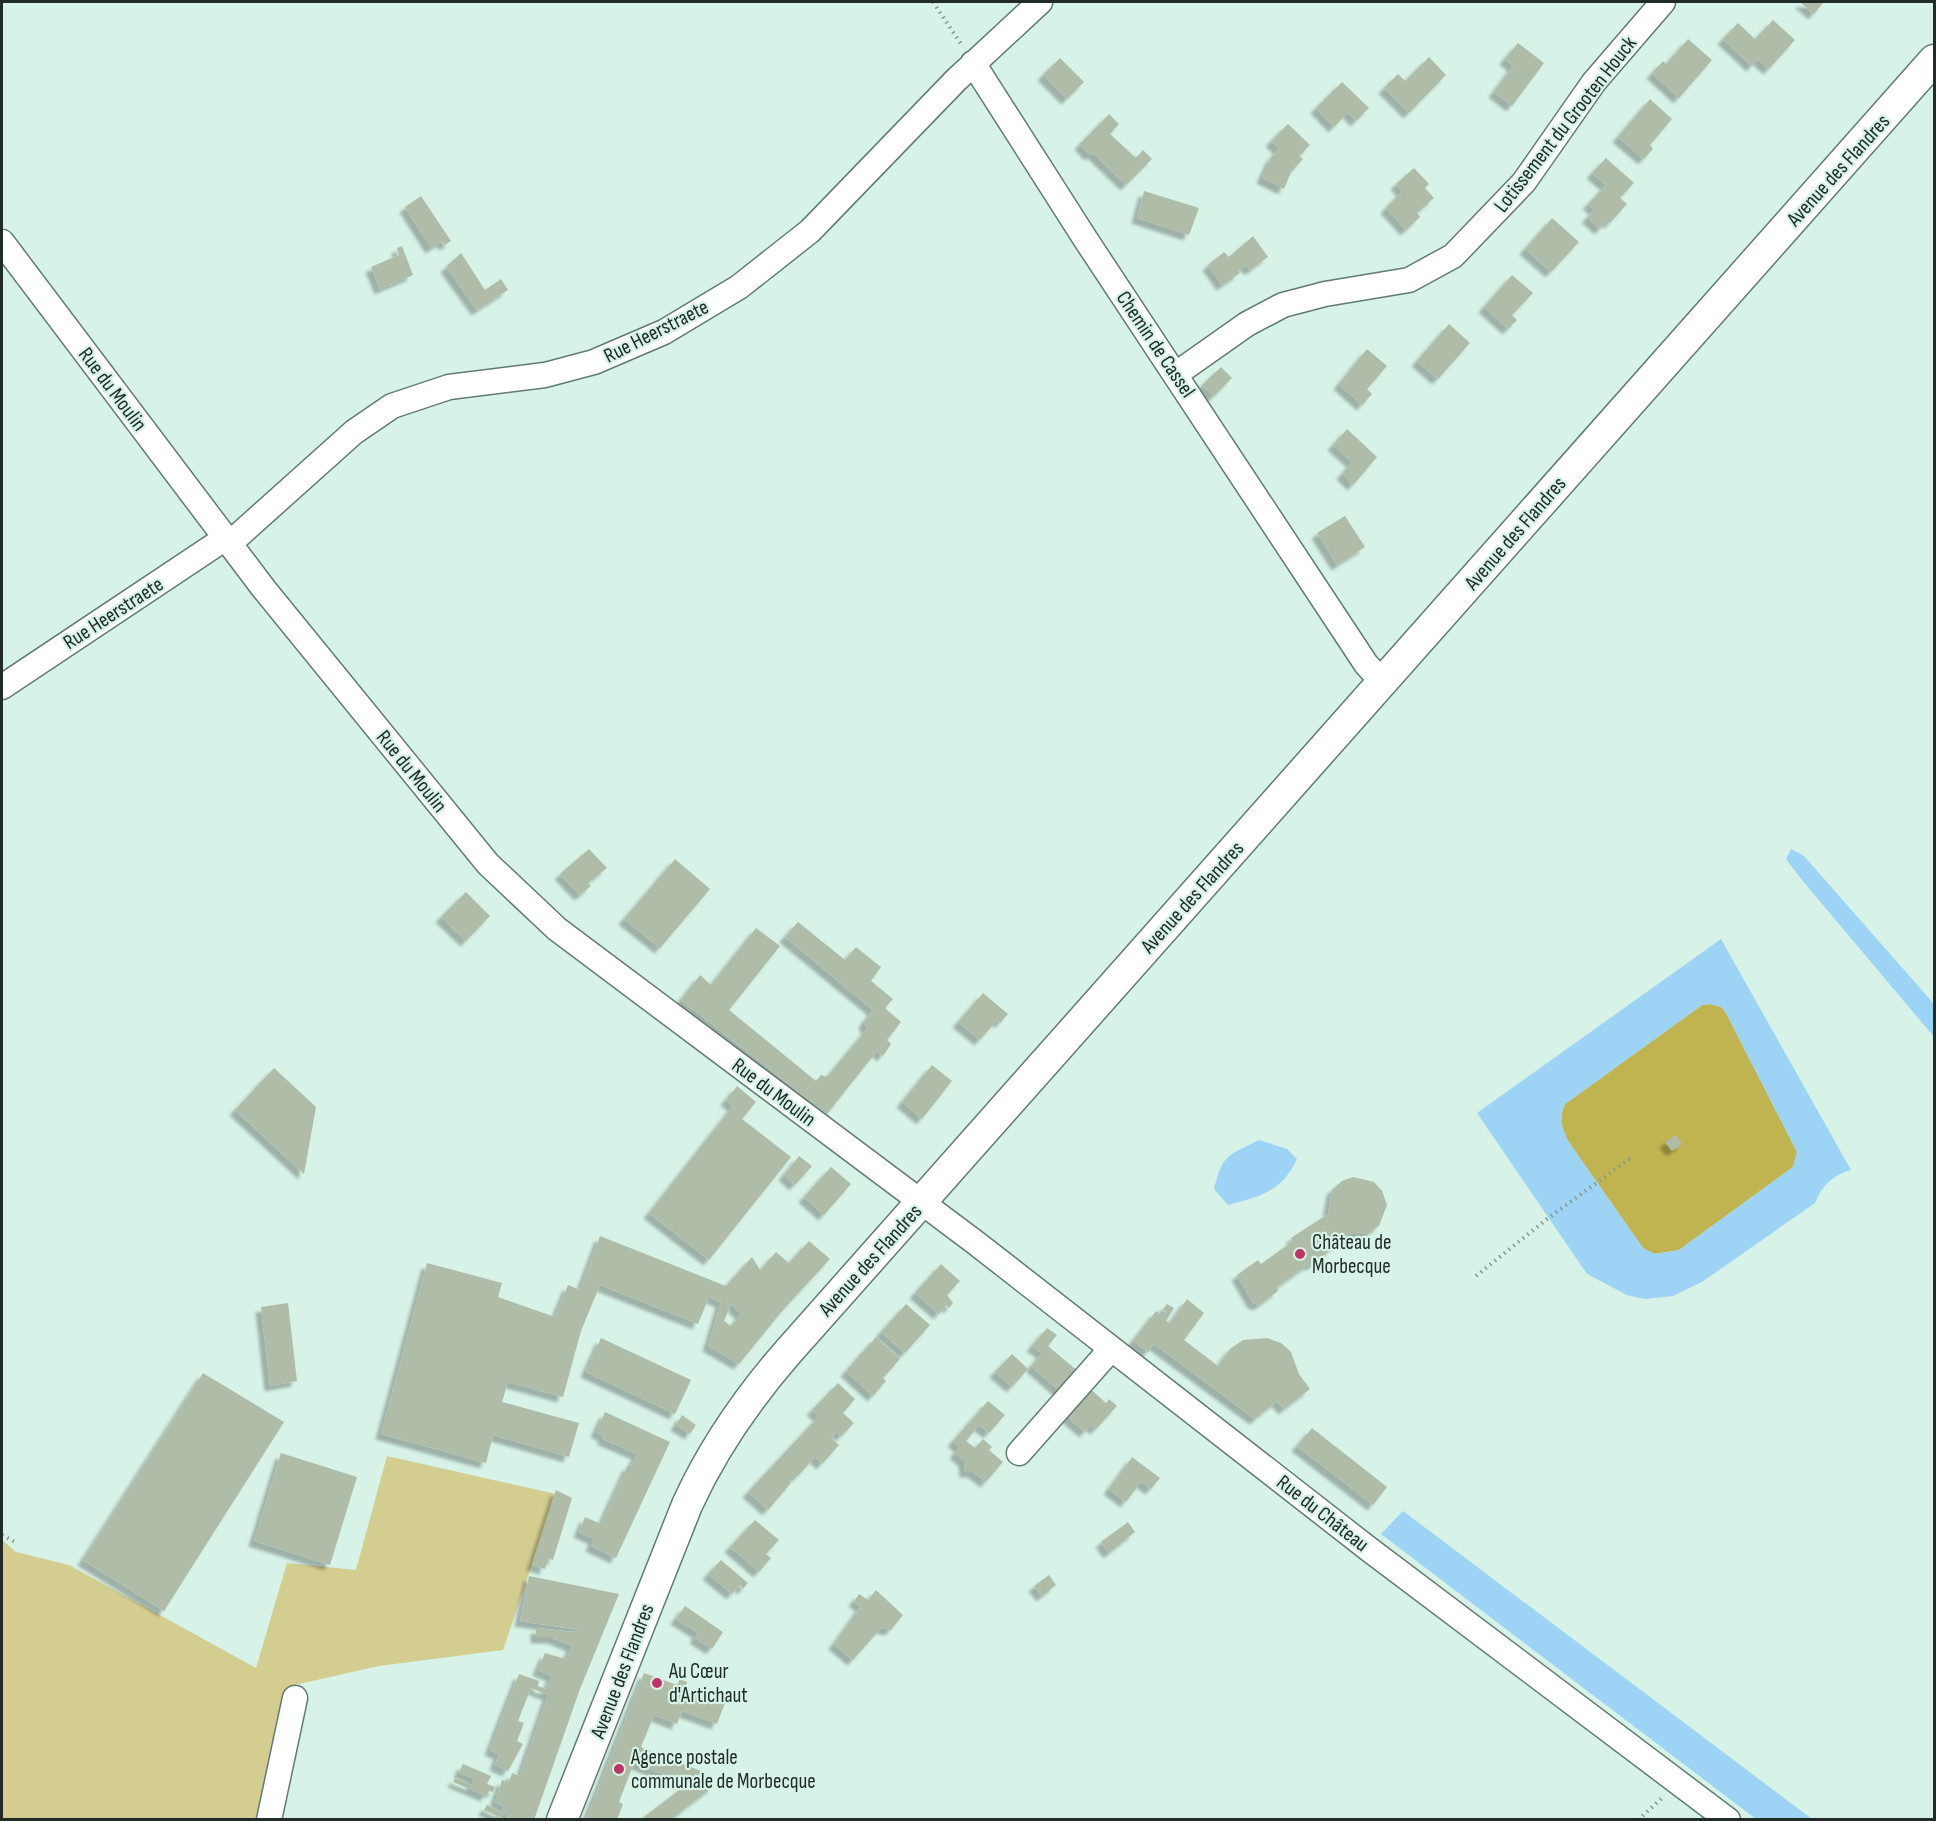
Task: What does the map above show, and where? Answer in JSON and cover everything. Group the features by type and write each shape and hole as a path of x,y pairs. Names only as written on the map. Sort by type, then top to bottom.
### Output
{"main road":[{"name":"Avenue des Flandres","path":"565,1813 680,1523 715,1449 772,1370 1935,60"}],"street":[{"name":"Rue Heerstraete","path":"2,687 226,541 354,432 393,406 449,387 545,375 594,362 664,332 730,293 776,261 810,231 973,63 1040,2"},
{"name":"Lotissement du Grooten Houck","path":"1176,374 1247,324 1283,305 1324,294 1409,280 1453,256 1524,183 1594,82 1663,2"},
{"name":"Chemin de Cassel","path":"973,63 1366,664 1383,682"},
{"name":"Rue du Moulin","path":"2,242 226,541 463,834 521,898 557,929 921,1203"},
{"name":"Rue du Château","path":"921,1203 1370,1550 1728,1820"},
{"path":"1019,1453 1111,1349"},
{"path":"269,1820 295,1698"}],"path":[{"path":"933,2 973,63"},
{"path":"1476,1276 1547,1219 1632,1157"},
{"path":"2,1535 15,1542"},
{"path":"1638,1820 1677,1781"}],"shaded area":[{"path":"1710,1004 1721,1007 1726,1013 1797,1152 1793,1167 1679,1250 1654,1254 1643,1248 1568,1141 1561,1119 1562,1114 1565,1104 1702,1005"},
{"path":"387,1456 556,1494 503,1650 379,1666 290,1686 259,1819 2,1819 2,1540 16,1552 69,1565 256,1668 287,1563 356,1570"}],"water":[{"path":"1791,849 1804,856 1934,1004 1934,1037 1786,859"},
{"path":"1721,939 1851,1170 1829,1182 1815,1203 1702,1282 1673,1296 1645,1299 1627,1295 1587,1274 1477,1113","holes":["1710,1004 1721,1007 1797,1152 1793,1167 1679,1250 1655,1254 1643,1248 1568,1141 1562,1123 1563,1109 1565,1104 1702,1005"]},
{"path":"1259,1140 1287,1149 1297,1159 1277,1186 1251,1199 1228,1205 1214,1189 1220,1169 1233,1153"},
{"path":"1403,1511 1812,1819 1756,1819 1381,1534"}],"building":[{"path":"1800,2 1822,2 1823,3 1814,14"},
{"path":"1773,20 1795,40 1769,69 1758,59 1752,66 1723,39 1738,23 1755,39"},
{"path":"1688,39 1712,60 1679,98 1652,73 1663,61 1666,64"},
{"path":"1518,43 1544,63 1512,106 1494,92 1513,66 1505,59"},
{"path":"1429,57 1446,75 1409,113 1384,88 1398,74 1405,81"},
{"path":"1060,58 1084,82 1067,99 1043,75"},
{"path":"1342,82 1369,108 1356,121 1348,112 1334,127 1316,108"},
{"path":"1650,99 1672,119 1650,145 1653,149 1644,159 1618,137"},
{"path":"1109,114 1119,124 1110,134 1136,158 1143,150 1152,159 1126,185 1093,153 1090,155 1080,144"},
{"path":"1288,124 1310,145 1299,156 1303,159 1291,172 1284,189 1262,178 1271,158 1279,149 1271,141"},
{"path":"1606,158 1634,183 1620,198 1627,204 1610,223 1607,221 1600,229 1587,217 1595,210 1588,204 1606,185 1592,173"},
{"path":"1414,168 1429,184 1425,188 1434,198 1417,213 1420,217 1406,230 1386,208 1402,191 1396,184"},
{"path":"1144,191 1199,208 1189,235 1137,218"},
{"path":"421,196 451,241 445,245 442,241 431,248 405,207"},
{"path":"1552,218 1579,242 1551,272 1525,249"},
{"path":"1253,236 1268,257 1250,270 1246,265 1238,271 1240,273 1222,285 1208,265 1224,252 1229,257"},
{"path":"402,246 413,275 380,289 371,267 399,255 397,248"},
{"path":"461,253 485,290 501,279 508,290 477,310 446,267"},
{"path":"1512,275 1533,293 1512,315 1517,320 1508,329 1484,307"},
{"path":"1449,324 1470,343 1438,379 1417,361"},
{"path":"1367,349 1387,366 1367,389 1372,394 1362,405 1339,384"},
{"path":"1221,367 1232,378 1214,396 1202,385"},
{"path":"1347,429 1377,457 1353,485 1342,474 1352,462 1333,445"},
{"path":"1345,516 1365,547 1337,565 1317,533"},
{"path":"589,849 607,868 588,883 591,886 580,895 560,874"},
{"path":"675,859 710,889 660,948 624,919"},
{"path":"466,892 490,916 466,941 441,917"},
{"path":"798,922 845,960 856,947 881,967 871,981 893,999 885,1008 901,1022 887,1040 891,1044 883,1056 877,1051 827,1114 681,1000 700,975 711,985 756,928 780,946 729,1010 816,1081 821,1075 827,1077 867,1029 864,1022 873,1010 785,937"},
{"path":"983,993 1008,1014 1000,1023 997,1020 980,1040 958,1022"},
{"path":"932,1065 952,1081 922,1119 902,1102"},
{"path":"274,1068 316,1107 304,1174 235,1110"},
{"path":"737,1086 756,1102 742,1119 791,1157 709,1260 649,1213 733,1106 726,1100"},
{"path":"1676,1135 1682,1144 1672,1151 1665,1142"},
{"path":"799,1156 812,1166 795,1185 784,1175"},
{"path":"831,1167 851,1184 824,1215 804,1197"},
{"name":"Château de Morbecque","path":"1353,1177 1374,1182 1382,1191 1387,1205 1379,1226 1367,1234 1349,1234 1312,1265 1309,1264 1277,1287 1278,1291 1259,1305 1253,1303 1237,1275 1258,1260 1261,1264 1293,1241 1291,1238 1328,1214 1332,1190 1342,1181"},
{"path":"600,1236 726,1286 752,1257 760,1270 776,1252 789,1263 809,1241 830,1259 782,1311 739,1364 708,1346 721,1302 709,1297 698,1324 600,1285 581,1331 563,1397 508,1382 502,1402 579,1423 569,1457 493,1435 486,1463 381,1434 427,1263 502,1283 498,1297 555,1317 568,1285 580,1290","holes":["731,1304 741,1314 731,1326 724,1321"]},
{"path":"941,1264 960,1281 947,1295 953,1303 949,1308 946,1305 939,1314 915,1293"},
{"path":"1187,1299 1204,1313 1184,1340 1218,1366 1230,1349 1243,1340 1267,1338 1281,1343 1291,1352 1299,1374 1310,1389 1284,1409 1277,1401 1255,1419 1154,1344 1148,1352 1133,1341 1156,1311 1163,1316 1166,1312 1163,1309 1167,1304 1174,1308 1166,1321 1170,1323"},
{"path":"288,1303 297,1381 270,1386 261,1307"},
{"path":"906,1304 930,1325 905,1353 881,1332"},
{"path":"1047,1328 1057,1335 1048,1346 1080,1373 1062,1393 1031,1366 1042,1353 1032,1346"},
{"path":"876,1337 900,1359 883,1378 886,1381 873,1396 846,1371"},
{"path":"601,1338 691,1380 675,1414 586,1372"},
{"path":"1012,1354 1028,1369 1012,1387 995,1372"},
{"path":"203,1373 284,1422 164,1611 83,1560"},
{"path":"838,1383 855,1399 843,1413 854,1423 841,1436 837,1432 831,1438 839,1445 822,1464 815,1457 797,1477 795,1475 789,1481 791,1483 768,1510 748,1492 819,1416 812,1410"},
{"path":"1086,1385 1106,1403 1109,1399 1117,1406 1096,1429 1091,1425 1085,1432 1062,1412"},
{"path":"988,1401 1005,1415 989,1433 979,1425 966,1441 975,1448 983,1439 992,1447 989,1450 1003,1462 986,1482 973,1472 965,1472 964,1461 955,1453 960,1447 953,1441"},
{"path":"605,1412 670,1442 616,1558 591,1546 594,1539 579,1532 585,1517 601,1524 628,1465 631,1466 637,1454 602,1439 604,1436 596,1432"},
{"path":"682,1415 696,1425 690,1434 676,1425"},
{"path":"1312,1428 1387,1487 1373,1505 1297,1446"},
{"path":"281,1453 357,1477 330,1565 254,1541"},
{"path":"1132,1457 1160,1478 1151,1489 1141,1482 1126,1502 1109,1489"},
{"path":"556,1490 572,1498 553,1560 548,1558 545,1569 532,1565"},
{"path":"755,1520 779,1540 766,1554 771,1558 759,1572 730,1547"},
{"path":"1128,1522 1135,1532 1109,1553 1101,1542"},
{"path":"721,1560 748,1583 743,1589 740,1585 732,1594 708,1574"},
{"path":"1049,1575 1056,1585 1042,1596 1034,1586"},
{"path":"529,1576 619,1594 580,1689 534,1820 505,1820 508,1815 503,1813 501,1818 484,1810 487,1805 501,1812 504,1806 495,1802 502,1780 509,1782 512,1773 520,1776 548,1695 531,1688 518,1721 524,1723 517,1741 523,1744 508,1771 495,1765 499,1754 490,1750 503,1715 519,1674 539,1681 538,1686 546,1689 552,1676 538,1670 545,1653 566,1659 572,1646 553,1638 536,1638 536,1628 574,1632 580,1630 520,1621"},
{"path":"876,1590 903,1615 891,1630 881,1628 853,1660 834,1644 861,1606 854,1601 859,1594 868,1600"},
{"path":"685,1606 723,1632 712,1649 695,1638 698,1633 676,1619"},
{"path":"644,1673 677,1685 680,1679 687,1682 685,1688 725,1703 717,1724 682,1711 677,1724 654,1715 641,1747 703,1772 714,1786 670,1820 640,1820 687,1784 634,1763 619,1802 623,1804 617,1820 586,1820"},
{"path":"463,1764 491,1776 487,1784 495,1787 493,1792 489,1791 486,1796 453,1782 455,1778 472,1785 472,1778 459,1772"}],"place":[{"name":"Château de Morbecque","path":"1300,1254"},
{"name":"Au Cœur d'Artichaut","path":"657,1683"},
{"name":"Agence postale communale de Morbecque","path":"619,1769"}]}
